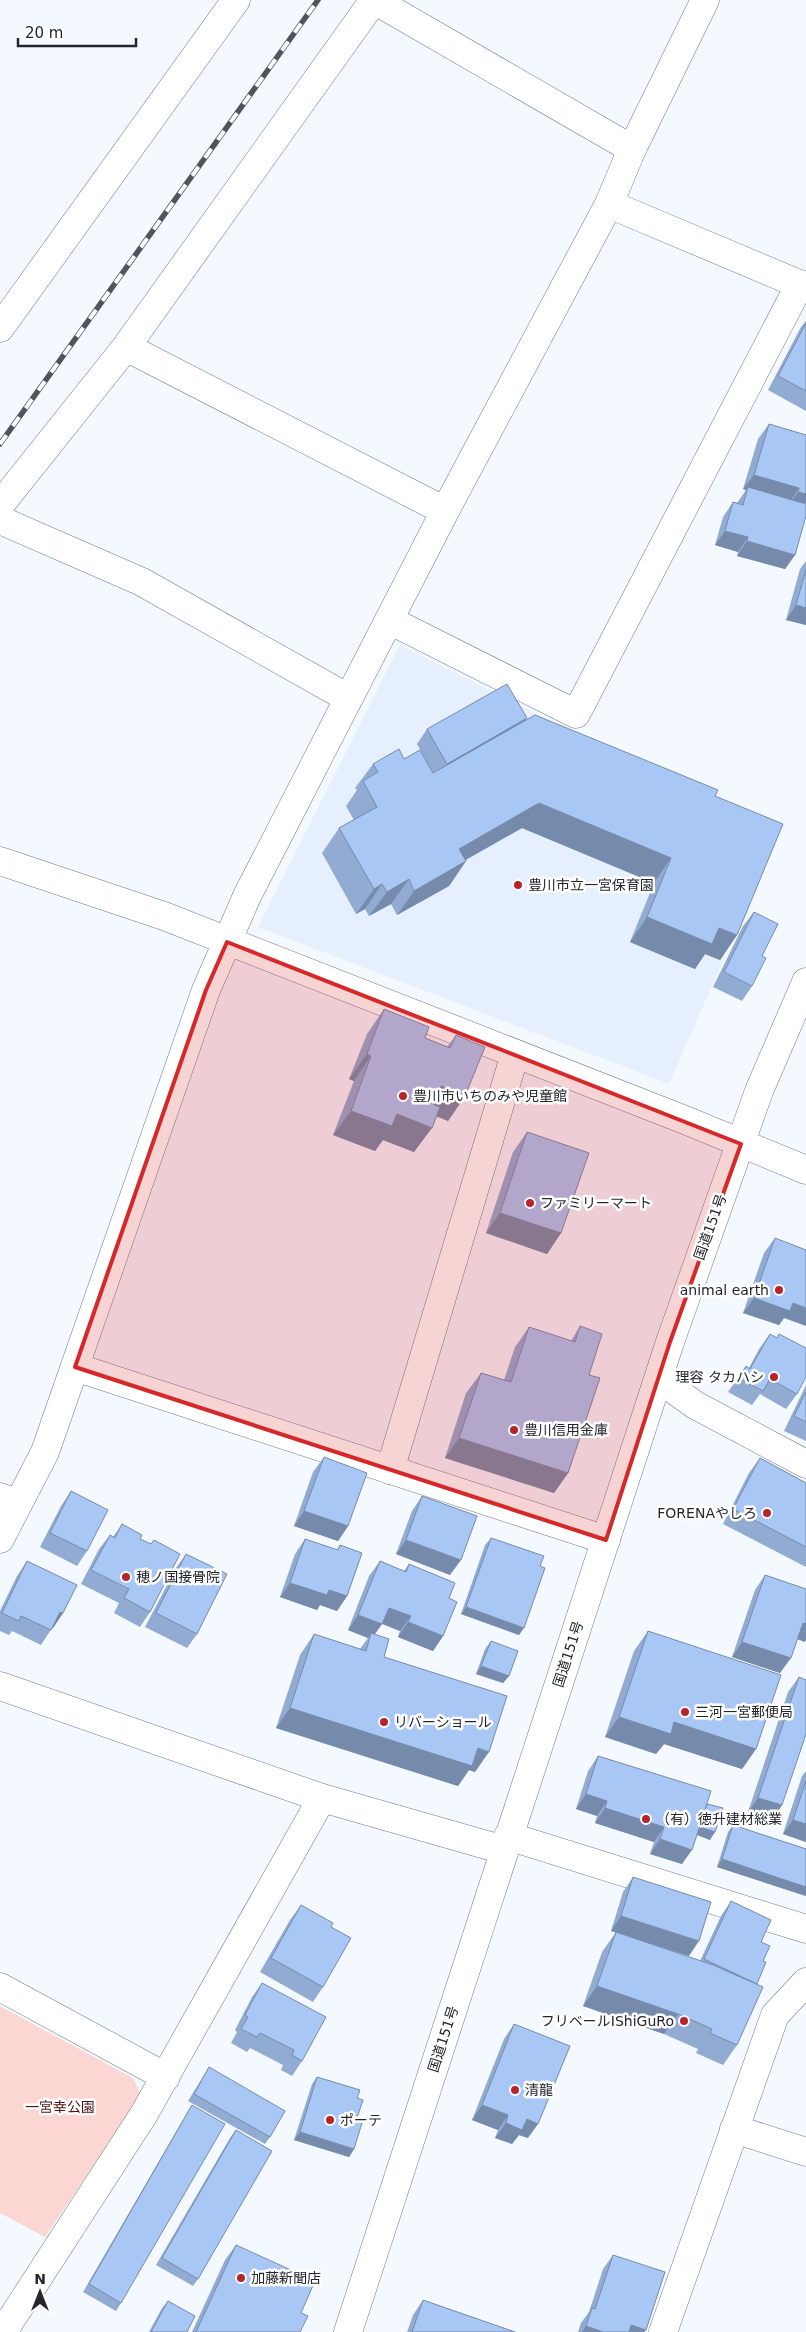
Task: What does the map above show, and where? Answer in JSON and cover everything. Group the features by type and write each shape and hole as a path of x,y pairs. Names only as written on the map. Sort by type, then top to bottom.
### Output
{"main road":[{"path":"0,328 236,0"},
{"path":"0,505 126,347 374,0 632,149"},
{"path":"0,1539 9,1501 45,1452 206,990 247,896 445,512 609,204 632,149 705,0"},
{"path":"389,620 576,714 803,285 609,204"},
{"path":"126,347 445,512"},
{"path":"0,520 142,582 348,698"},
{"path":"0,861 164,916 806,1170"},
{"name":"国道151号","path":"348,2332 658,1379 714,1214 760,1091 806,982"},
{"path":"390,1470 515,1054"},
{"path":"75,1367 606,1540"},
{"path":"658,1379 695,1405 806,1464"},
{"path":"0,1686 322,1798 506,1843 806,1929"},
{"path":"3,2332 144,2114 322,1798"},
{"path":"663,2332 775,2015 806,1982"},
{"path":"0,1987 166,2077"},
{"path":"734,2129 806,2152"}],"highlighted area":[{"path":"227,942 741,1144 670,1342 606,1540 75,1367 206,990"}],"shaded area":[{"name":"豊川市立一宮保育園","path":"400,645 550,721 539,745 774,844 669,1084 258,927"}],"green space":[{"name":"一宮幸公園","path":"0,2006 133,2078 141,2095 45,2237 0,2213"}],"building":[{"path":"806,323 806,391 778,376"},
{"path":"769,424 806,435 806,494 798,492 799,488 754,475"},
{"path":"748,487 806,504 806,516 795,555 747,541 748,537 725,531 733,502 743,505"},
{"path":"806,570 806,608 796,605"},
{"path":"507,684 527,718 447,764 427,729"},
{"path":"535,715 718,790 715,796 783,824 737,935 719,928 712,944 647,917 671,858 539,803 459,849 466,861 414,891 409,879 387,892 382,884 374,889 339,828 377,807 363,781 378,772 373,764 399,749 404,759 420,750 433,773"},
{"path":"754,912 778,924 762,956 766,958 752,986 724,972"},
{"name":"豊川市いちのみや児童館","path":"384,1009 429,1027 425,1038 450,1048 456,1035 485,1047 465,1096 441,1086 434,1105 440,1107 432,1128 397,1114 392,1126 351,1111 371,1056 367,1054"},
{"name":"ファミリーマート","path":"527,1132 589,1153 561,1233 500,1213"},
{"name":"animal earth","path":"775,1238 806,1250 806,1308 793,1303 790,1311 754,1298"},
{"name":"豊川信用金庫","path":"580,1326 602,1334 589,1375 600,1378 568,1473 459,1438 481,1373 511,1382 529,1327 575,1342"},
{"name":"理容 タカハシ","path":"770,1334 777,1338 779,1334 806,1348 806,1377 797,1394 770,1379 763,1391 739,1378 746,1366 750,1369"},
{"path":"806,1392 806,1422 794,1416"},
{"path":"324,1457 367,1473 348,1526 304,1511"},
{"name":"FORENAやしろ","path":"760,1458 806,1483 806,1547 733,1509"},
{"path":"71,1491 108,1510 87,1551 50,1533"},
{"path":"422,1496 477,1516 461,1560 406,1540"},
{"name":"穂ノ国接骨院","path":"122,1524 142,1535 140,1539 151,1544 154,1540 180,1554 150,1612 124,1598 129,1589 91,1570 110,1535 115,1538"},
{"path":"491,1538 544,1556 540,1566 545,1568 524,1628 466,1607"},
{"path":"305,1539 338,1550 340,1545 362,1553 347,1596 329,1590 327,1595 290,1583"},
{"path":"186,1554 227,1574 197,1634 156,1613"},
{"path":"27,1561 77,1585 63,1613 60,1612 51,1630 21,1616 19,1621 2,1613"},
{"path":"380,1561 406,1572 409,1564 455,1583 449,1598 457,1602 443,1636 408,1622 411,1616 389,1608 382,1624 358,1615"},
{"path":"765,1575 806,1589 806,1624 803,1623 791,1658 742,1642"},
{"path":"648,1631 781,1675 756,1749 674,1722 671,1734 619,1717"},
{"name":"リバーショール","path":"371,1633 389,1639 384,1657 507,1696 489,1752 478,1748 472,1766 290,1708 314,1634 366,1651"},
{"path":"491,1641 518,1651 509,1676 481,1666"},
{"path":"799,1677 806,1680 806,1734 782,1805 758,1798"},
{"name":"（有）徳升建材総業","path":"598,1756 711,1791 692,1850 660,1839 664,1827 605,1808 607,1801 586,1794"},
{"path":"806,1781 806,1824 793,1820"},
{"path":"707,1804 723,1808 715,1832 700,1827"},
{"path":"733,1825 806,1849 806,1887 722,1859"},
{"path":"633,1877 711,1902 699,1941 621,1916"},
{"path":"731,1901 771,1920 761,1942 770,1946 763,1961 766,1962 757,1984 704,1959"},
{"path":"301,1905 333,1923 331,1927 351,1938 323,1987 271,1958"},
{"path":"616,1932 713,1965 763,1987 737,2045 710,2033 712,2029 678,2014 597,1986"},
{"path":"262,1983 326,2017 302,2061 292,2055 294,2050 260,2033 257,2037 241,2029 248,2017 245,2015"},
{"name":"清龍","path":"514,2024 570,2046 538,2124 527,2119 522,2130 506,2123 508,2115 482,2105"},
{"path":"209,2067 285,2111 270,2137 194,2094"},
{"path":"317,2077 360,2090 357,2098 363,2100 356,2121 362,2123 354,2149 300,2132"},
{"path":"192,2105 225,2124 121,2303 89,2284"},
{"path":"236,2130 272,2151 198,2279 162,2258"},
{"name":"加藤新聞店","path":"236,2245 315,2281 301,2313 308,2316 300,2332 196,2332"},
{"path":"613,2255 665,2272 646,2330 631,2325 629,2332 603,2332 586,2326 592,2308 595,2309"},
{"path":"423,2300 515,2332 412,2332"},
{"path":"168,2301 195,2316 187,2332 151,2332"}],"railway":[{"path":"0,444 318,0"}],"place":[{"name":"豊川市立一宮保育園","path":"518,885"},
{"name":"豊川市いちのみや児童館","path":"403,1096"},
{"name":"ファミリーマート","path":"530,1203"},
{"name":"animal earth","path":"779,1290"},
{"name":"理容 タカハシ","path":"774,1377"},
{"name":"豊川信用金庫","path":"514,1430"},
{"name":"FORENAやしろ","path":"767,1513"},
{"name":"穂ノ国接骨院","path":"126,1577"},
{"name":"三河一宮郵便局","path":"685,1712"},
{"name":"リバーショール","path":"384,1722"},
{"name":"（有）徳升建材総業","path":"646,1819"},
{"name":"フリベールIShiGuRo","path":"684,2021"},
{"name":"清龍","path":"515,2090"},
{"name":"ポーテ","path":"330,2120"},
{"name":"加藤新聞店","path":"241,2278"}]}
